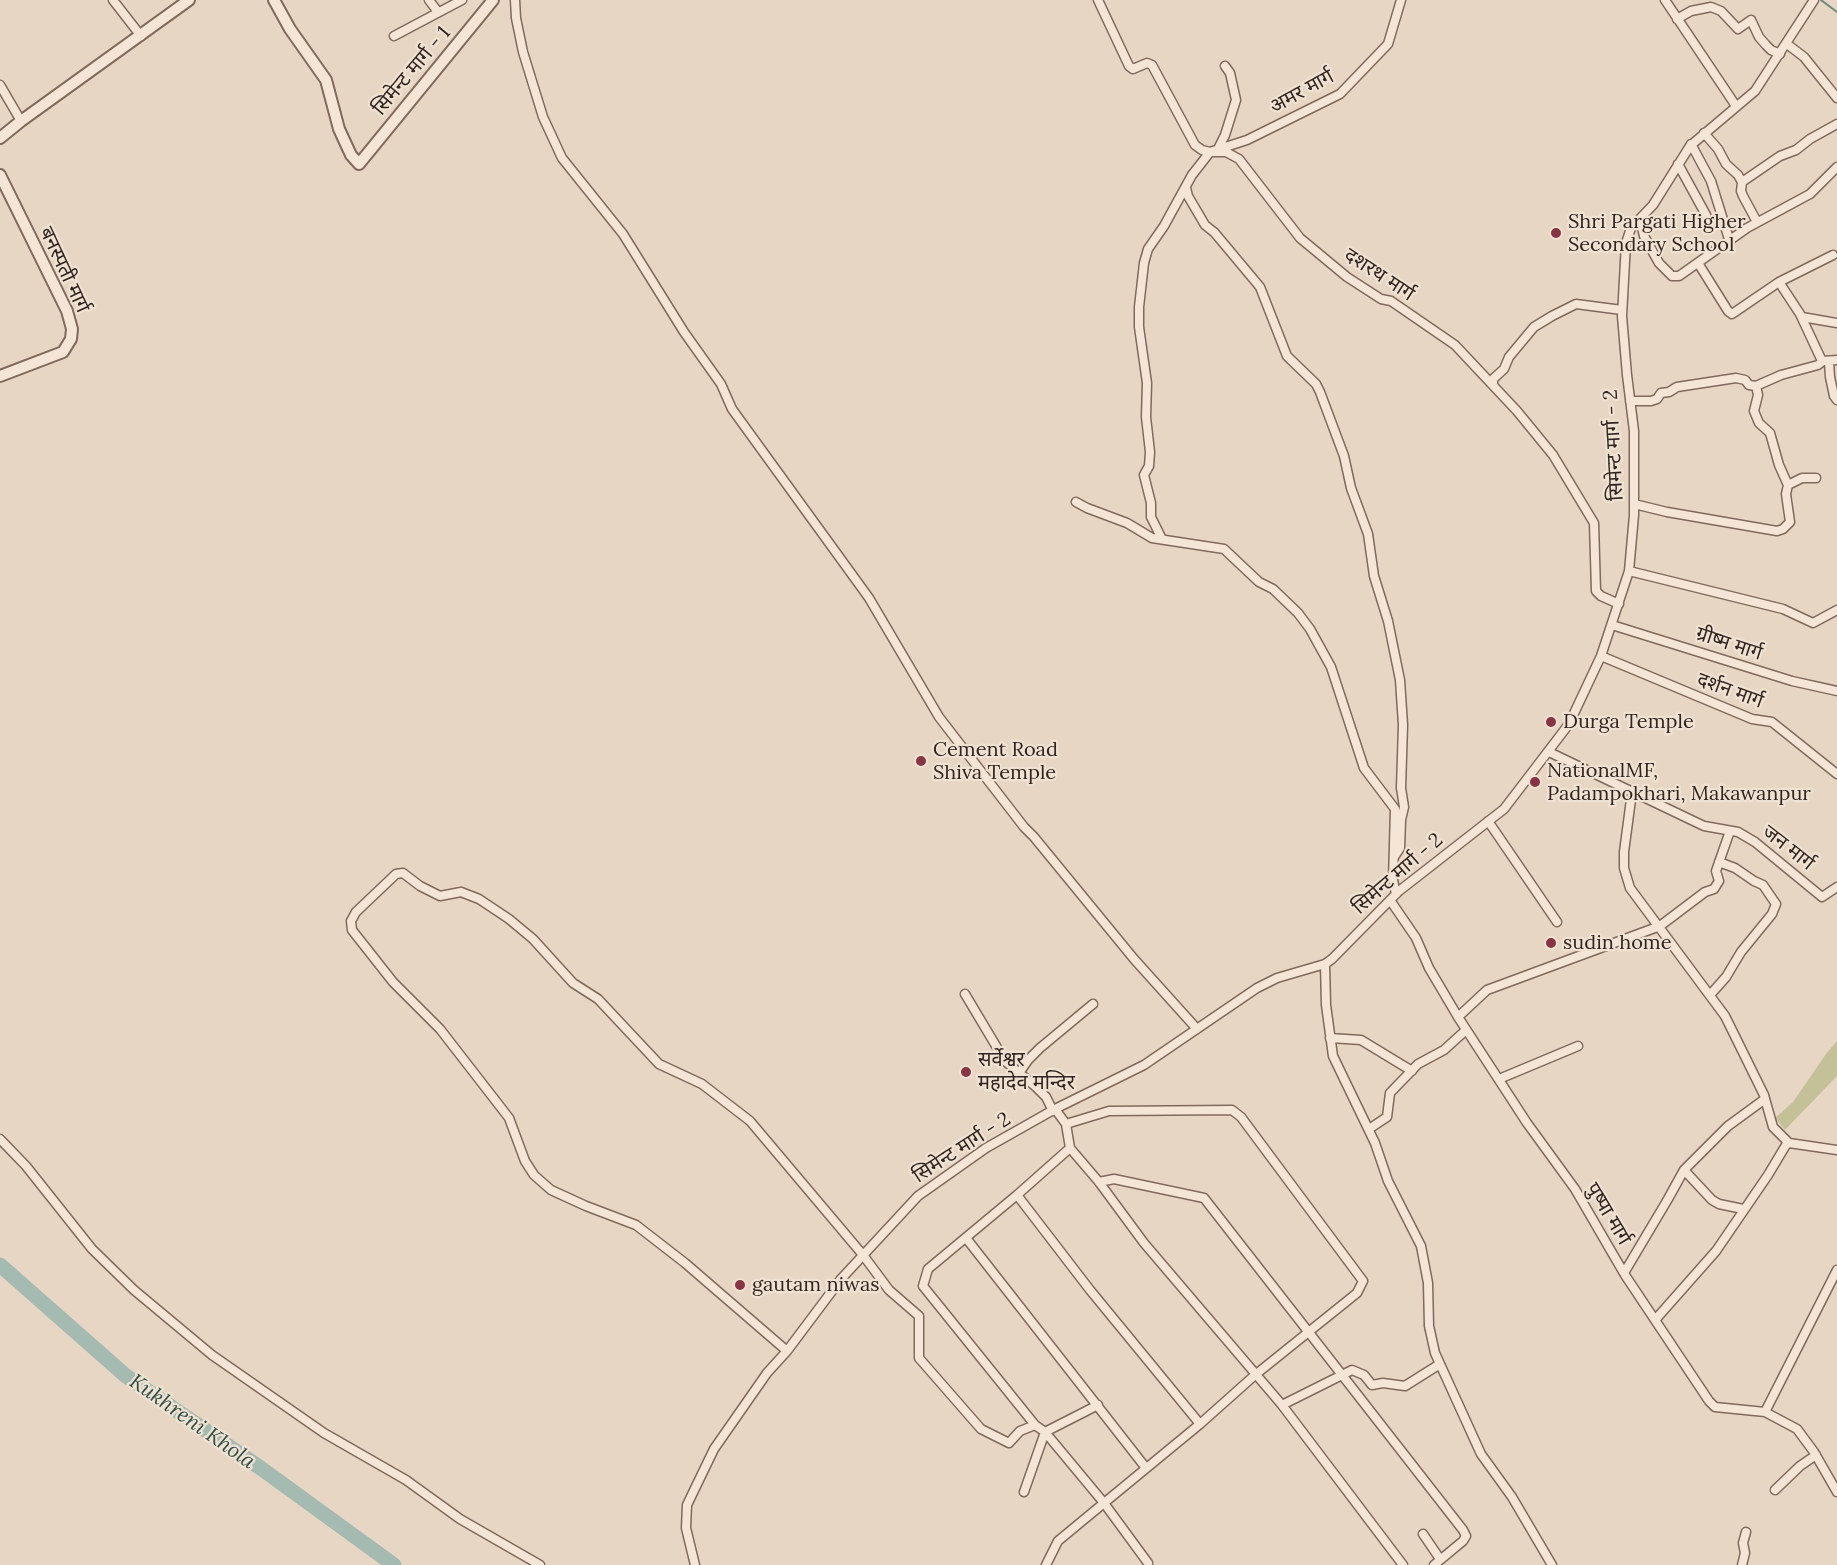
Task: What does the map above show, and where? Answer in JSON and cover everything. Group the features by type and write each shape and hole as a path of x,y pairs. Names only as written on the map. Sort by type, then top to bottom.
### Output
{"street":[{"path":"113,0 141,36"},
{"path":"0,138 189,0"},
{"name":"सिमेन्ट मार्ग - 1","path":"274,0 290,29 326,80 339,129 351,155 359,164 491,1"},
{"path":"429,0 438,12"},
{"path":"394,36 462,0"},
{"path":"515,0 516,18 529,74 543,117 562,158 623,234 684,332 721,384 732,409 869,598 939,717 1024,827 1134,959 1197,1029"},
{"name":"दशरथ मार्ग","path":"1098,0 1129,66 1133,69 1147,63 1152,65 1195,145 1202,150 1226,152 1239,159 1300,238 1347,277 1381,299 1391,301 1455,345 1493,384 1553,455 1594,523 1596,591 1601,596 1619,604"},
{"name":"अमर मार्ग","path":"1214,150 1247,140 1340,94 1388,44 1401,0"},
{"path":"1665,0 1736,105"},
{"name":"सिमेन्ट मार्ग - 2","path":"695,1565 686,1528 687,1504 714,1449 767,1373 787,1351 841,1279 918,1196 986,1148 1054,1110 1144,1065 1257,988 1276,978 1324,964 1332,959 1393,897 1430,865 1504,809 1549,752 1569,724 1601,656 1629,571 1634,504 1634,431 1623,310 1626,243 1631,228 1653,205 1691,144 1755,91 1814,0"},
{"path":"1677,19 1691,11 1711,7 1721,10 1738,29 1751,20 1759,37 1771,50 1780,54"},
{"path":"1787,44 1804,57 1837,98"},
{"path":"1162,539 1149,510 1150,503 1144,475 1149,466 1150,452 1146,417 1147,383 1140,327 1140,294 1144,262 1148,249 1192,175 1226,135 1236,100 1230,73 1226,66"},
{"path":"0,85 21,121"},
{"path":"1742,182 1780,156 1796,150 1837,124"},
{"path":"1704,133 1720,152 1725,164 1738,175 1742,182 1741,191 1757,222"},
{"path":"1691,144 1711,181 1730,239"},
{"path":"1678,164 1706,215"},
{"path":"1640,219 1644,236 1659,263 1672,276 1679,276 1757,222 1810,194 1837,167"},
{"name":"बनस्पती मार्ग","path":"0,174 67,311 72,328 71,339 63,352 0,376"},
{"path":"1186,188 1188,196 1205,225 1215,233 1255,279 1263,292 1271,319 1281,336 1287,356 1316,384 1344,456 1351,488 1368,534 1374,576 1388,621 1400,680 1403,725 1401,788 1404,807 1401,819 1400,848 1394,856"},
{"path":"1698,263 1732,314 1779,282 1833,255"},
{"path":"1779,282 1830,361 1832,387 1837,400"},
{"path":"1493,384 1493,380 1504,369 1509,357 1534,327 1552,316 1576,304 1623,310"},
{"path":"1802,317 1837,323"},
{"path":"1630,401 1651,401 1657,399 1661,393 1669,392 1677,387 1736,378 1756,386 1781,375 1830,361"},
{"path":"1634,504 1777,531 1783,529 1790,522 1786,494 1788,485 1779,465 1770,433 1759,423 1754,411 1758,395 1756,386"},
{"path":"1788,485 1802,478 1816,478"},
{"path":"1076,502 1127,523 1152,538 1224,549 1259,582 1273,589 1298,613 1310,629 1331,667 1364,768 1395,808 1393,897"},
{"path":"1629,571 1783,609 1813,623 1837,610"},
{"name":"ग्रीष्म मार्ग","path":"1612,625 1792,681 1837,691"},
{"name":"दर्शन मार्ग","path":"1601,656 1752,719 1772,722 1837,774"},
{"name":"जन मार्ग","path":"1549,752 1704,826 1737,832 1755,842 1822,897 1837,887"},
{"path":"1632,792 1624,852 1624,868 1630,888 1725,1016 1765,1099 1773,1127 1789,1143 1837,1150"},
{"path":"1488,821 1557,922"},
{"path":"1458,1017 1487,990 1660,926 1705,892 1714,889 1719,880 1716,871 1730,831"},
{"path":"1710,995 1772,914 1776,904 1763,885 1735,868 1719,862"},
{"path":"787,1351 686,1263 636,1225 585,1206 551,1190 534,1174 525,1161 509,1118 440,1029 393,982 352,930 351,921 356,912 396,874 403,873 420,886 440,896 461,892 479,899 509,919 533,939 573,983 598,999 659,1064 702,1084 750,1121 863,1255 889,1290 919,1316 919,1358 981,1429 1010,1443 1024,1428 1035,1425"},
{"name":"पुष्पा मार्ग","path":"1393,897 1416,938 1429,968 1466,1030 1575,1189 1624,1273 1715,1407 1765,1412 1797,1430 1816,1455 1837,1492"},
{"path":"1324,964 1326,1005 1333,1056 1369,1129 1388,1181 1421,1246 1428,1283 1429,1326 1435,1353 1480,1454 1512,1497 1552,1565"},
{"path":"965,994 1005,1060 1046,1097 1066,1124 1070,1148 1099,1182 1144,1243 1282,1405 1403,1565"},
{"path":"1019,1073 1040,1048 1093,1004"},
{"path":"1369,1129 1387,1117 1390,1093 1418,1064 1444,1050 1466,1030"},
{"path":"1330,1038 1361,1040 1412,1071"},
{"path":"1499,1079 1578,1047"},
{"path":"1624,1273 1684,1170 1728,1126 1765,1099"},
{"path":"1046,1565 1058,1541 1200,1424 1255,1375 1357,1293 1363,1281 1241,1117 1232,1110 1109,1110 1066,1124"},
{"path":"0,1139 26,1166 100,1257 134,1290 212,1355 324,1433 406,1480 460,1519 540,1565"},
{"path":"1655,1320 1716,1251 1789,1143"},
{"path":"1070,1148 928,1269 923,1286 1035,1425 1045,1432 1104,1503 1148,1563"},
{"path":"1684,1170 1712,1200 1719,1204 1743,1209"},
{"path":"1099,1182 1114,1179 1204,1198 1466,1536 1437,1562 1423,1534"},
{"path":"1017,1195 1090,1290 1200,1424"},
{"path":"966,1238 1146,1468"},
{"path":"1765,1412 1837,1270"},
{"path":"1282,1405 1352,1370 1360,1373 1372,1385 1383,1383 1405,1386 1440,1364"},
{"path":"1024,1492 1045,1432 1098,1405"},
{"path":"1775,1490 1800,1466 1816,1455"},
{"path":"1742,1565 1746,1532"}],"shaded area":[{"path":"1837,1041 1837,1076 1785,1130 1775,1118 1793,1102"}],"waterway":[{"path":"1821,0 1837,12"},
{"name":"Kukhreni Khola","path":"0,1265 126,1376 262,1469 394,1565"}],"place":[{"name":"Shri Pargati Higher Secondary School","path":"1556,233"},
{"name":"Durga Temple","path":"1551,722"},
{"name":"Cement Road Shiva Temple","path":"921,761"},
{"name":"NationalMF, Padampokhari, Makawanpur","path":"1535,782"},
{"name":"sudin home","path":"1551,943"},
{"name":"सर्वेश्वर महादेव मन्दिर","path":"966,1072"},
{"name":"gautam niwas","path":"740,1285"}]}
